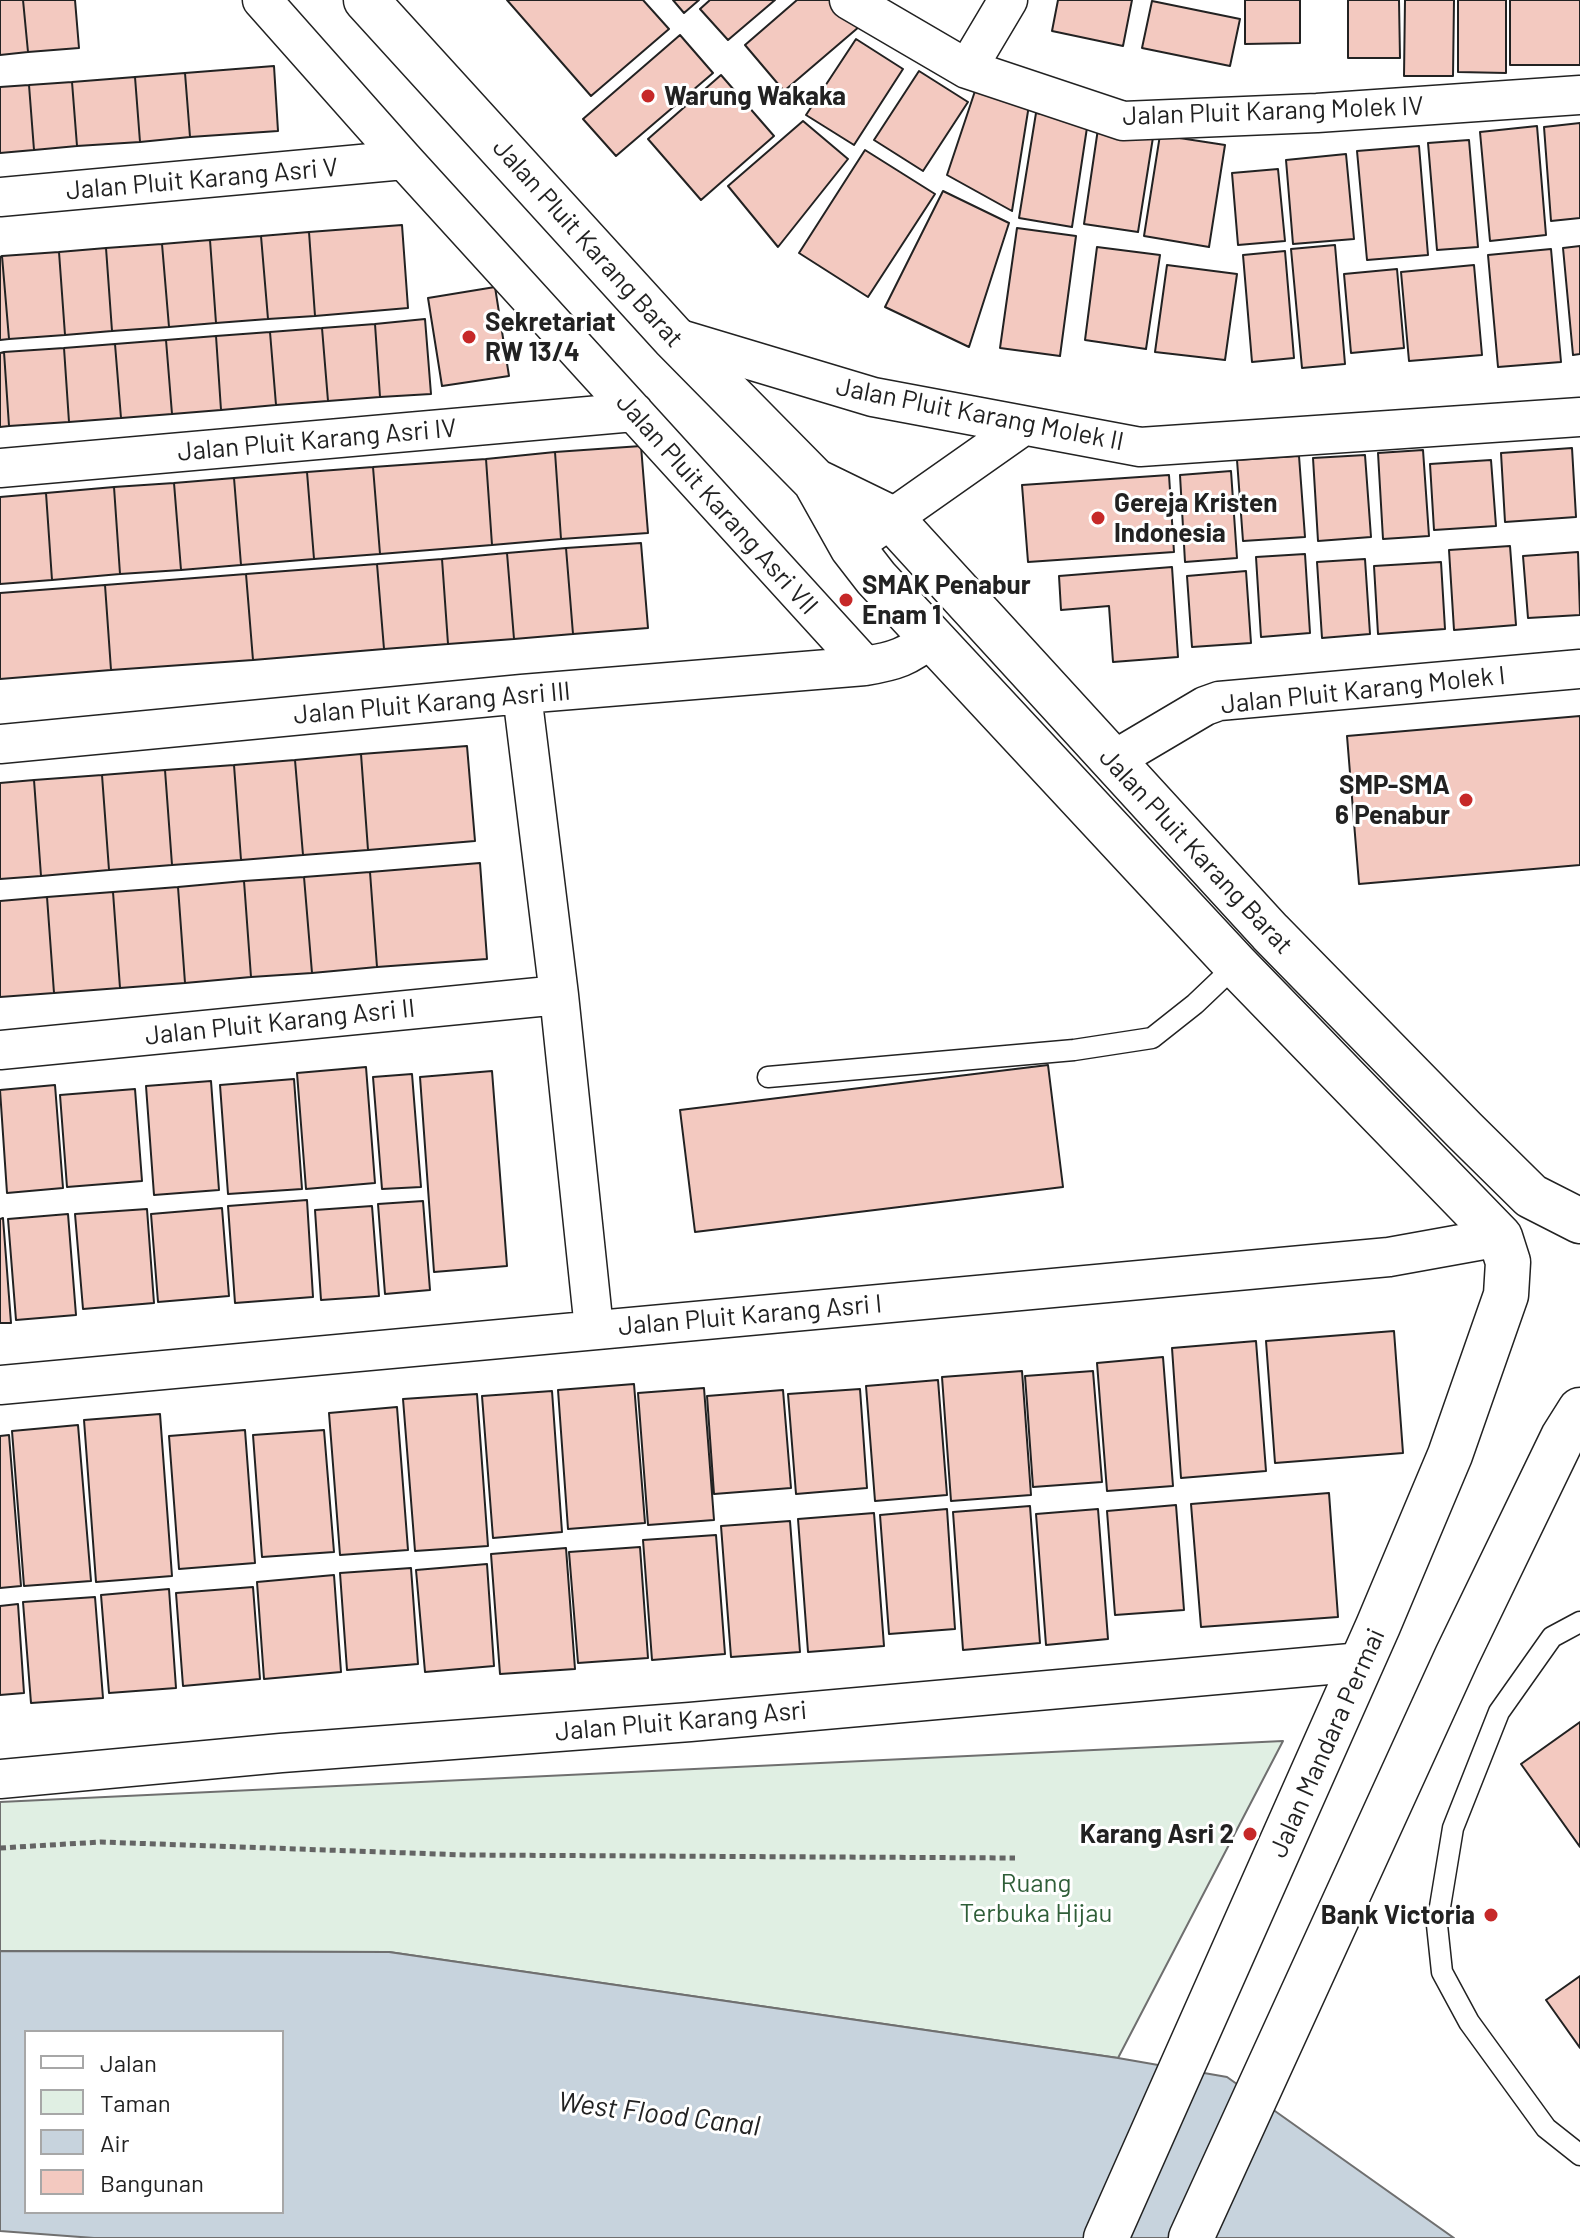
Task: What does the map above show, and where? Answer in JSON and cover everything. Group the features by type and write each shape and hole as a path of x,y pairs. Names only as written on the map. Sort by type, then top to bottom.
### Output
{"street":[{"name":"Jalan Pluit Karang Asri VII","path":"262,0 865,666"},
{"name":"Jalan Pluit Karang Barat","path":"366,0 673,337 815,481 852,547 876,578 932,637 1228,973 1500,1237"},
{"name":"Jalan Pluit Karang Molek IV","path":"849,0 967,69 1123,121 1317,113 1580,95"},
{"path":"967,69 1008,0"},
{"name":"Jalan Pluit Karang Asri V","path":"0,197 404,160"},
{"name":"Jalan Pluit Karang Molek II","path":"673,337 873,397 1140,447 1580,417"},
{"name":"Jalan Pluit Karang Asri IV","path":"0,468 634,412"},
{"path":"852,547 1023,426"},
{"name":"Jalan Pluit Karang Barat","path":"815,481 891,518 1270,932 1531,1196 1580,1221"},
{"path":"865,666 896,661 913,653 932,637"},
{"name":"Jalan Pluit Karang Asri III","path":"0,744 522,694 865,666"},
{"name":"Jalan Pluit Karang Molek I","path":"1112,761 1205,706 1219,701 1580,669"},
{"path":"522,694 559,995 594,1329"},
{"name":"Jalan Pluit Karang Asri II","path":"0,1050 559,995"},
{"name":"Jalan Pluit Karang Asri I","path":"0,1385 1389,1257 1500,1237"},
{"name":"Jalan Mandara Permai","path":"1106,2238 1362,1662 1450,1455 1499,1320 1509,1277 1500,1237"},
{"path":"1191,2238 1457,1656 1574,1429"},
{"name":"Jalan Pluit Karang Asri","path":"0,1779 1362,1662"}],"lane":[{"path":"768,1077 1074,1050 1152,1038 1228,973"},
{"path":"1580,1622 1552,1637 1499,1712 1453,1828 1437,1925 1442,1972 1469,2022 1546,2128 1580,2155"}],"path":[{"path":"0,1848 101,1842 466,1855 1015,1858"}],"green space":[{"name":"Ruang Terbuka Hijau","path":"1283,1741 1118,2058 389,1952 0,1951 0,1802"}],"water":[{"name":"West Flood Canal","path":"0,1951 389,1952 1118,2058 1227,2077 1454,2238 94,2238 0,2231"}],"building":[{"path":"0,0 23,0 28,52 0,55"},
{"path":"23,0 75,0 79,48 28,52"},
{"path":"507,0 643,0 669,29 591,96"},
{"path":"673,0 699,0 684,13"},
{"path":"710,0 775,0 728,40 700,9"},
{"path":"797,0 837,0 860,26 784,91 745,45"},
{"path":"1058,0 1132,0 1123,46 1052,31"},
{"path":"1245,0 1300,0 1300,43 1245,44"},
{"path":"1348,0 1399,0 1400,58 1348,58"},
{"path":"1405,0 1454,0 1453,76 1404,76"},
{"path":"1458,0 1506,0 1506,73 1458,72"},
{"path":"1510,0 1580,0 1580,65 1510,65"},
{"path":"1152,1 1240,19 1230,66 1142,48"},
{"name":"Warung Wakaka","path":"680,35 713,73 616,156 583,119"},
{"path":"856,39 903,69 854,145 806,115"},
{"path":"274,66 278,131 190,137 185,73"},
{"path":"919,71 968,102 923,171 874,140"},
{"path":"185,73 190,137 140,142 135,77"},
{"path":"721,75 774,136 701,200 648,139"},
{"path":"135,77 140,142 77,146 72,82"},
{"path":"72,82 77,146 34,150 29,85"},
{"path":"29,85 34,150 0,153 0,87"},
{"path":"976,88 1029,105 1012,211 947,175"},
{"path":"1036,113 1088,121 1072,227 1019,218"},
{"path":"803,121 848,159 778,247 728,186"},
{"path":"1099,122 1154,131 1138,232 1084,224"},
{"path":"1580,123 1580,218 1551,221 1544,127"},
{"path":"1537,126 1546,235 1490,241 1480,132"},
{"path":"1160,135 1225,145 1209,247 1144,236"},
{"path":"1469,140 1478,247 1437,250 1428,143"},
{"path":"1419,146 1428,255 1367,260 1357,151"},
{"path":"865,150 935,194 868,297 799,253"},
{"path":"1346,154 1354,239 1293,244 1286,160"},
{"path":"1278,169 1285,241 1238,245 1232,173"},
{"path":"943,191 1009,223 969,347 885,307"},
{"path":"402,225 408,308 315,316 309,232"},
{"path":"1017,228 1076,236 1060,356 1000,348"},
{"path":"309,232 315,316 268,319 261,236"},
{"path":"261,236 268,319 216,323 210,240"},
{"path":"210,240 216,323 169,327 162,244"},
{"path":"162,244 169,327 112,331 106,248"},
{"path":"1335,245 1345,364 1302,368 1291,249"},
{"path":"1580,246 1580,354 1573,355 1563,248"},
{"path":"1097,247 1160,255 1146,349 1085,340"},
{"path":"106,248 112,331 65,335 59,252"},
{"path":"1551,249 1561,362 1498,367 1488,255"},
{"path":"1285,251 1294,358 1252,362 1243,255"},
{"path":"59,252 65,335 9,339 2,256"},
{"path":"0,257 9,339 0,340"},
{"path":"1167,265 1237,274 1225,360 1155,352"},
{"path":"1474,265 1482,355 1409,361 1401,272"},
{"path":"1397,269 1404,348 1351,353 1344,274"},
{"name":"Sekretariat RW 13/4","path":"495,287 509,376 442,386 428,298"},
{"path":"425,319 431,394 380,397 375,324"},
{"path":"375,324 380,397 328,401 322,328"},
{"path":"322,328 328,401 276,405 270,332"},
{"path":"270,332 276,405 221,410 216,336"},
{"path":"216,336 221,410 172,414 166,340"},
{"path":"166,340 172,414 121,418 115,344"},
{"path":"115,344 121,418 69,422 64,348"},
{"path":"64,348 69,422 9,426 4,352"},
{"path":"4,352 9,426 0,427 0,353"},
{"path":"641,446 648,533 561,539 555,452"},
{"path":"1572,448 1576,517 1505,522 1501,453"},
{"path":"1423,450 1429,536 1383,539 1378,453"},
{"path":"555,452 561,539 492,545 486,459"},
{"path":"1365,455 1371,537 1318,541 1313,458"},
{"path":"1299,456 1305,537 1243,541 1237,460"},
{"path":"486,459 492,545 380,554 373,467"},
{"path":"1491,460 1496,526 1434,530 1430,464"},
{"path":"373,467 380,554 314,559 307,472"},
{"path":"1231,471 1237,558 1185,562 1180,475"},
{"path":"307,472 314,559 241,565 234,478"},
{"name":"Gereja Kristen Indonesia","path":"1169,475 1174,552 1028,562 1022,485"},
{"path":"234,478 241,565 181,570 174,483"},
{"path":"174,483 181,570 120,574 114,487"},
{"path":"114,487 120,574 52,580 46,493"},
{"path":"46,493 52,580 0,584 0,497"},
{"path":"641,543 648,628 573,634 566,548"},
{"path":"1510,546 1516,625 1454,630 1449,550"},
{"path":"566,548 573,634 514,639 507,553"},
{"path":"1578,552 1580,615 1528,618 1523,556"},
{"path":"507,553 514,639 448,644 442,559"},
{"path":"1305,554 1310,633 1261,637 1256,557"},
{"path":"442,559 448,644 384,649 377,564"},
{"path":"1365,559 1370,634 1322,638 1317,562"},
{"path":"1441,562 1445,629 1378,634 1374,566"},
{"path":"377,564 384,649 253,660 246,574"},
{"path":"1172,567 1178,657 1113,662 1109,606 1061,610 1059,576"},
{"path":"1246,571 1251,643 1192,647 1187,576"},
{"path":"246,574 253,660 111,670 105,585"},
{"path":"105,585 111,670 0,679 0,593"},
{"name":"SMP-SMA 6 Penabur","path":"1580,716 1580,865 1359,884 1347,736"},
{"path":"467,746 475,841 368,850 361,754"},
{"path":"361,754 368,850 303,855 295,760"},
{"path":"295,760 303,855 241,860 234,765"},
{"path":"234,765 241,860 172,865 165,770"},
{"path":"165,770 172,865 109,870 102,775"},
{"path":"102,775 109,870 41,876 34,780"},
{"path":"34,780 41,876 0,879 0,783"},
{"path":"480,863 487,959 377,967 370,872"},
{"path":"370,872 377,967 312,973 304,877"},
{"path":"304,877 312,973 251,977 244,881"},
{"path":"244,881 251,977 185,983 178,887"},
{"path":"178,887 185,983 120,988 113,892"},
{"path":"113,892 120,988 54,993 47,897"},
{"path":"47,897 54,993 0,997 0,901"},
{"path":"1048,1065 1063,1187 695,1232 680,1110"},
{"path":"366,1067 375,1183 306,1189 297,1073"},
{"path":"492,1071 507,1266 434,1272 420,1077"},
{"path":"412,1074 421,1187 382,1189 373,1077"},
{"path":"294,1079 302,1189 228,1194 220,1085"},
{"path":"211,1081 219,1190 154,1195 146,1086"},
{"path":"55,1085 63,1188 7,1193 0,1090"},
{"path":"135,1089 142,1181 67,1187 60,1095"},
{"path":"307,1200 313,1297 235,1303 228,1206"},
{"path":"423,1201 430,1290 385,1294 378,1204"},
{"path":"372,1206 379,1296 321,1300 315,1210"},
{"path":"222,1208 229,1296 158,1302 151,1214"},
{"path":"147,1209 154,1303 83,1309 75,1214"},
{"path":"68,1214 76,1315 16,1320 8,1219"},
{"path":"3,1218 11,1323 0,1323 0,1219"},
{"path":"1394,1331 1403,1453 1275,1463 1266,1341"},
{"path":"1256,1341 1266,1471 1181,1478 1172,1348"},
{"path":"1163,1357 1173,1486 1107,1491 1097,1363"},
{"path":"1022,1371 1031,1495 951,1501 942,1377"},
{"path":"1093,1371 1102,1482 1033,1487 1025,1376"},
{"path":"938,1380 947,1495 875,1501 866,1386"},
{"path":"634,1384 645,1523 568,1529 558,1390"},
{"path":"704,1388 714,1520 648,1525 638,1393"},
{"path":"860,1389 867,1488 796,1494 788,1394"},
{"path":"783,1390 791,1488 714,1494 707,1396"},
{"path":"552,1391 562,1532 493,1538 482,1396"},
{"path":"477,1394 488,1546 415,1551 403,1399"},
{"path":"397,1407 408,1550 340,1555 329,1413"},
{"path":"160,1414 172,1576 96,1582 84,1420"},
{"path":"78,1425 91,1581 24,1586 12,1431"},
{"path":"245,1430 255,1563 179,1569 169,1436"},
{"path":"324,1430 334,1552 262,1557 253,1435"},
{"path":"9,1435 21,1586 0,1588 0,1436"},
{"path":"1329,1493 1338,1617 1201,1627 1191,1504"},
{"path":"1176,1505 1184,1610 1115,1615 1107,1511"},
{"path":"1030,1506 1040,1643 963,1650 953,1512"},
{"path":"947,1509 955,1629 889,1634 880,1515"},
{"path":"1098,1509 1108,1639 1046,1645 1036,1514"},
{"path":"874,1513 884,1646 808,1652 798,1519"},
{"path":"790,1521 800,1652 731,1657 721,1526"},
{"path":"716,1535 725,1654 652,1660 643,1540"},
{"path":"640,1547 648,1658 578,1663 569,1552"},
{"path":"566,1548 575,1669 500,1674 491,1554"},
{"path":"487,1564 494,1666 425,1672 416,1570"},
{"path":"411,1568 418,1664 347,1670 340,1573"},
{"path":"334,1575 341,1672 264,1679 257,1582"},
{"path":"253,1587 260,1679 183,1686 176,1593"},
{"path":"169,1589 176,1688 109,1693 101,1595"},
{"path":"95,1597 103,1698 31,1703 23,1602"},
{"path":"18,1604 24,1693 0,1695 0,1606"},
{"path":"1580,1722 1580,1847 1521,1764"},
{"path":"1580,1976 1580,2048 1546,2000"}],"place":[{"name":"Warung Wakaka","path":"648,96"},
{"name":"Sekretariat RW 13/4","path":"469,337"},
{"name":"Gereja Kristen Indonesia","path":"1098,518"},
{"name":"SMAK Penabur Enam 1","path":"846,600"},
{"name":"SMP-SMA 6 Penabur","path":"1466,800"},
{"name":"Karang Asri 2","path":"1250,1834"},
{"name":"Bank Victoria","path":"1491,1915"}]}
